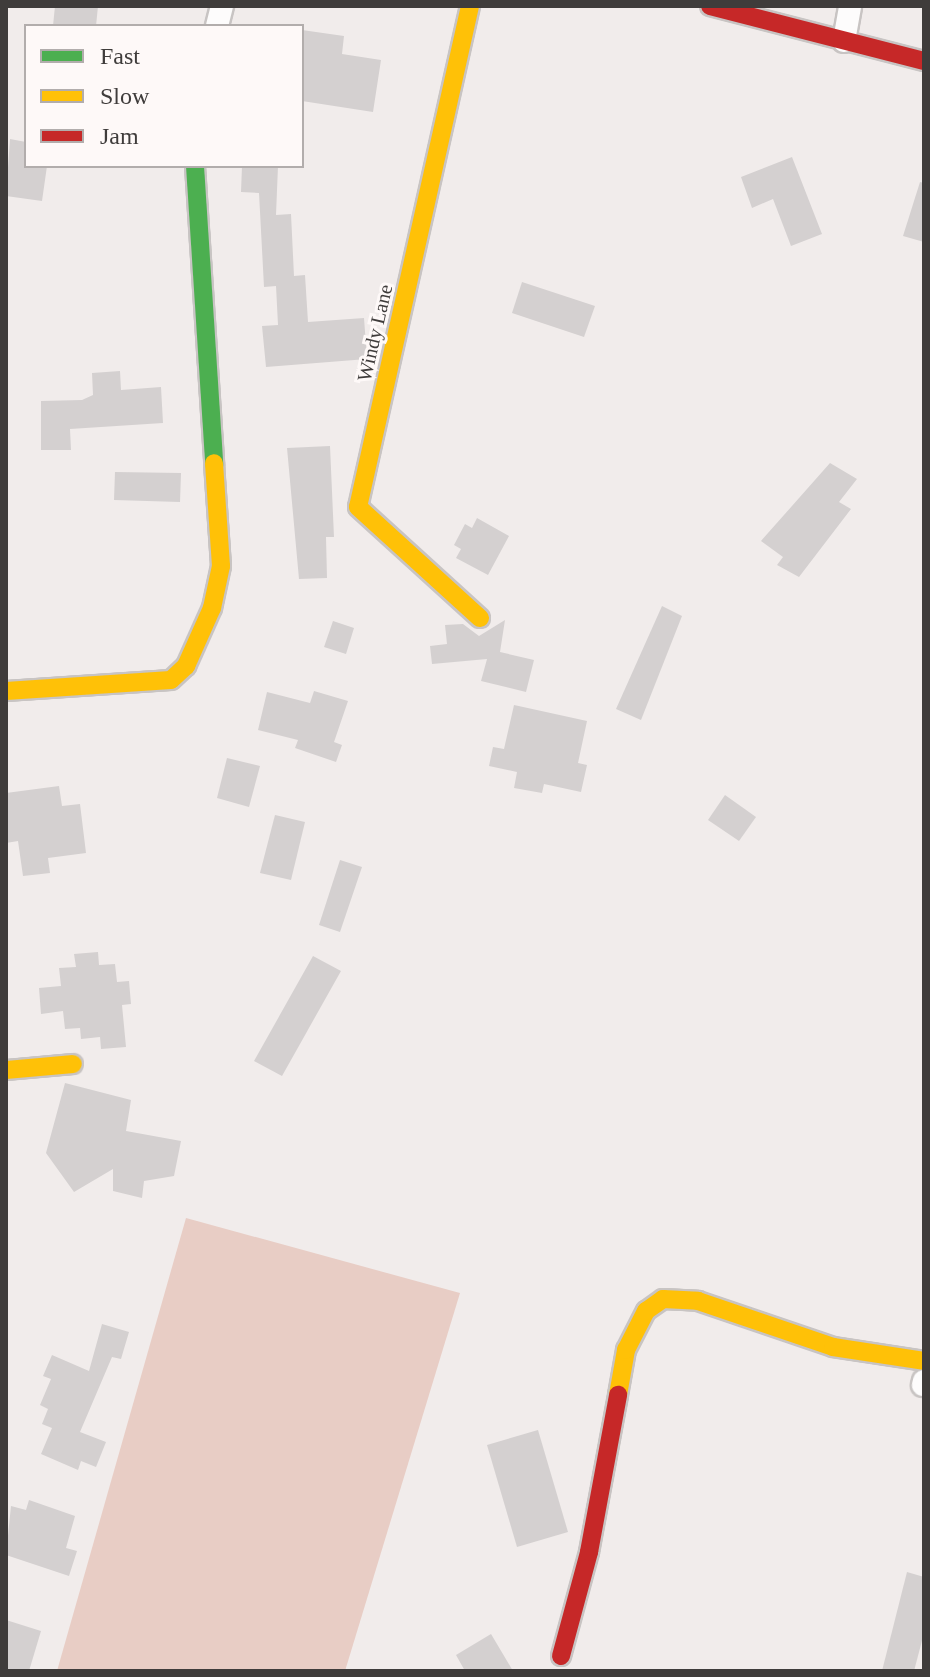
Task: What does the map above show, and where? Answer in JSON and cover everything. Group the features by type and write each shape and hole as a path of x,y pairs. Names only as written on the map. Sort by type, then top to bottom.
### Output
{"street":[{"name":"Windy Lane","path":"470,6 358,507 475,607 480,618"},
{"path":"710,6 740,10 924,61"},
{"path":"844,41 850,6"},
{"path":"6,691 171,680 186,666 212,608 221,566 195,168"},
{"path":"6,1070 73,1064"},
{"path":"561,1656 589,1552 626,1350 646,1311 663,1299 698,1301 833,1347 924,1361"}],"shaded area":[{"path":"186,1218 460,1293 345,1671 57,1671"}],"building":[{"path":"55,6 98,6 96,24 53,24"},
{"path":"304,30 344,36 342,54 381,60 373,112 304,101"},
{"path":"10,139 24,142 24,168 47,168 42,201 6,196"},
{"path":"792,157 822,234 791,246 773,199 752,208 741,177"},
{"path":"242,168 278,168 276,215 291,214 294,276 305,275 308,322 364,318 367,359 266,367 262,326 278,325 276,286 264,287 259,193 241,192"},
{"path":"920,182 924,183 924,242 903,236"},
{"path":"522,282 595,306 584,337 512,313"},
{"path":"120,371 121,390 161,387 163,423 70,429 71,450 41,450 41,401 82,400 93,395 92,373"},
{"path":"330,446 334,537 326,537 327,578 299,579 287,448"},
{"path":"830,463 857,479 839,502 851,509 799,577 777,565 783,557 761,541"},
{"path":"115,472 181,473 180,502 114,500"},
{"path":"477,518 509,536 488,575 456,558 461,549 454,545 465,524 472,528"},
{"path":"662,606 682,616 641,720 616,709"},
{"path":"505,620 500,652 534,660 526,692 481,681 487,659 432,664 430,646 447,644 445,625 463,624 479,636"},
{"path":"333,621 354,628 346,654 324,647"},
{"path":"314,691 348,701 334,742 342,745 336,762 295,748 298,740 258,730 267,692 310,703"},
{"path":"514,705 587,721 578,763 587,765 581,792 544,784 542,793 514,788 517,772 489,766 493,747 504,749"},
{"path":"227,758 260,766 249,807 217,798"},
{"path":"59,786 62,806 80,804 86,853 48,858 50,873 23,876 18,841 6,843 6,793"},
{"path":"725,795 756,817 739,841 708,820"},
{"path":"275,815 305,822 291,880 260,873"},
{"path":"340,860 362,867 340,932 319,925"},
{"path":"98,952 99,965 115,964 117,982 129,981 131,1004 122,1005 126,1047 101,1049 100,1037 81,1039 80,1028 65,1029 63,1011 41,1014 39,988 61,986 59,968 76,967 74,954"},
{"path":"313,956 341,971 282,1076 254,1061"},
{"path":"65,1083 131,1100 126,1131 181,1141 174,1176 144,1181 142,1198 113,1191 113,1169 74,1192 46,1153"},
{"path":"102,1324 129,1332 121,1359 112,1357 80,1432 106,1442 96,1467 81,1461 78,1470 41,1454 52,1428 42,1424 48,1409 40,1405 51,1379 43,1376 52,1355 89,1371"},
{"path":"538,1430 568,1532 517,1547 487,1445"},
{"path":"29,1500 75,1516 66,1548 77,1551 69,1576 6,1555 11,1506 26,1510"},
{"path":"907,1572 924,1577 924,1633 914,1671 882,1671"},
{"path":"6,1620 41,1631 29,1671 6,1671"},
{"path":"491,1634 513,1671 465,1671 456,1655"}],"traffic: fast":[{"path":"195,168 214,463"}],"traffic: slow":[{"path":"470,6 358,507 480,618"},
{"path":"6,691 171,680 186,666 212,608 221,566 214,463"},
{"path":"6,1070 73,1064"},
{"path":"618,1395 626,1350 646,1311 663,1299 698,1301 833,1347 924,1361"}],"traffic: jam":[{"path":"710,6 924,61"},
{"path":"561,1656 589,1552 618,1395"}]}
